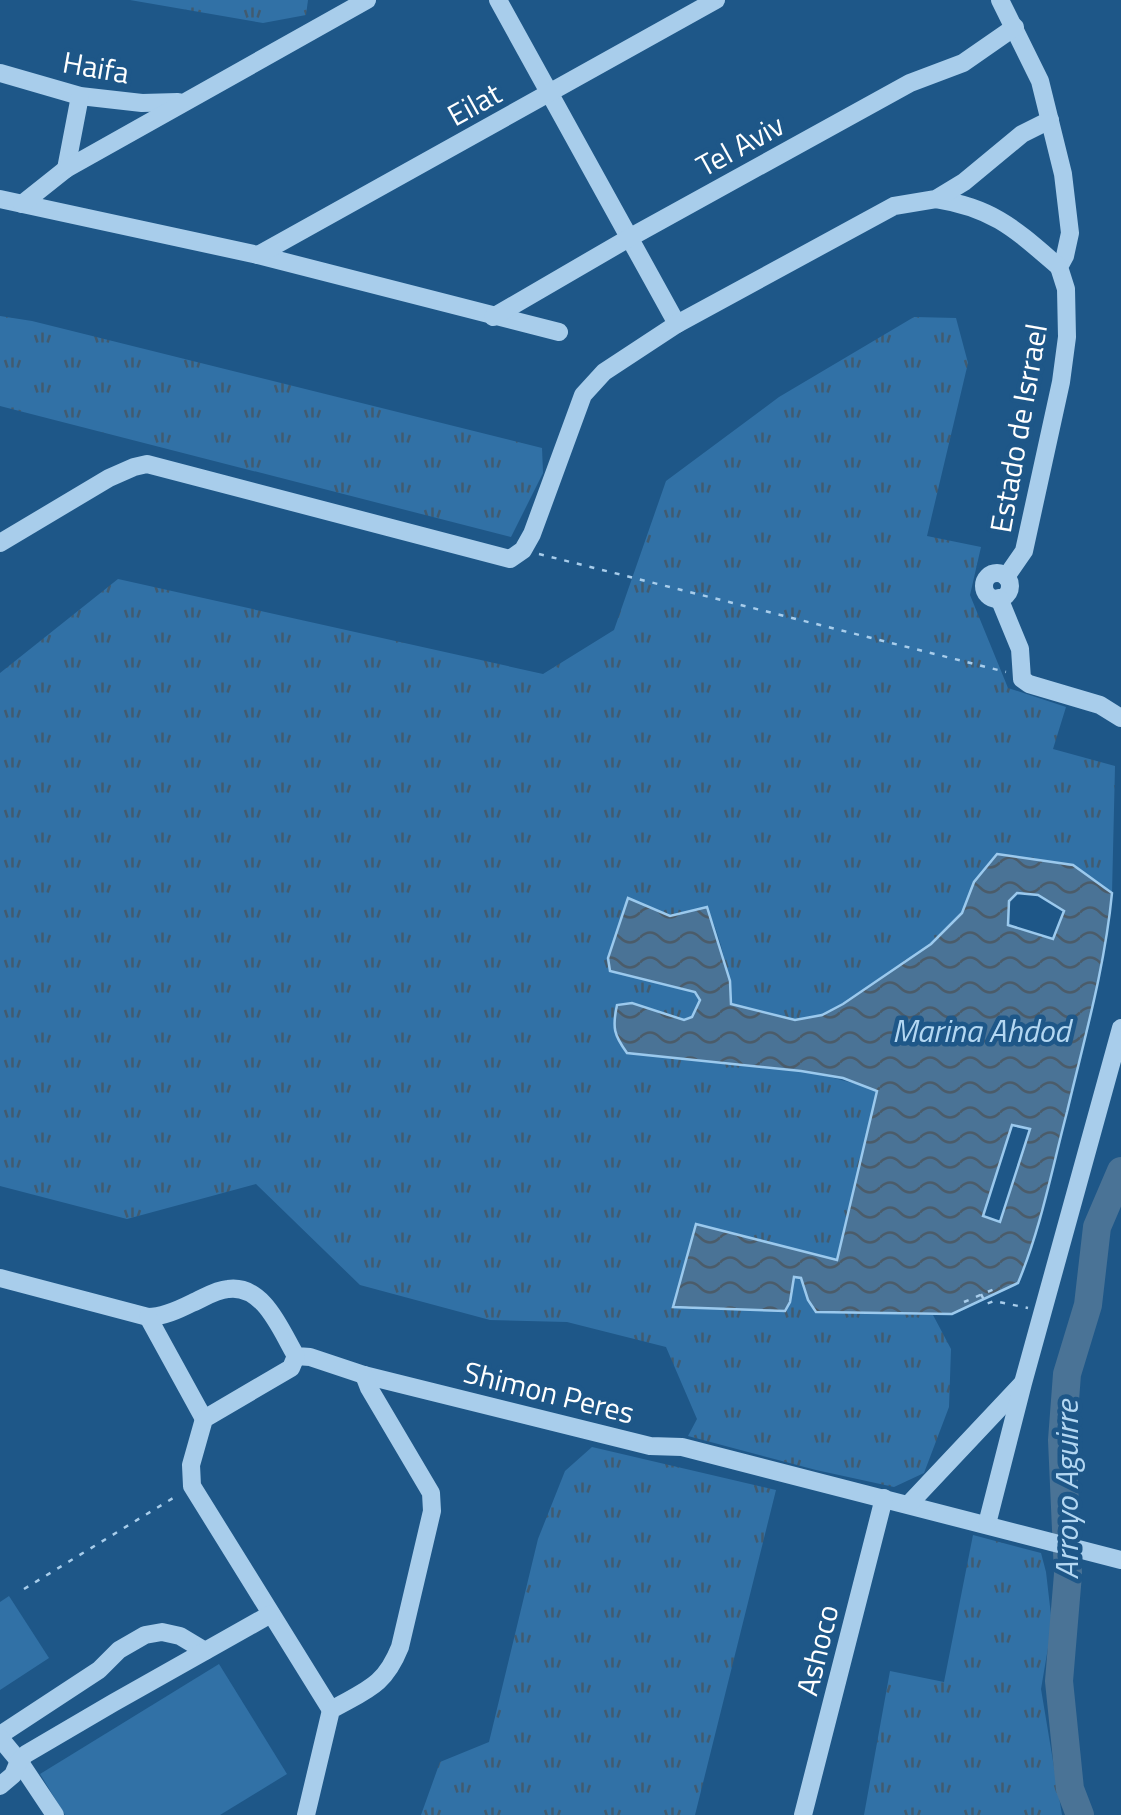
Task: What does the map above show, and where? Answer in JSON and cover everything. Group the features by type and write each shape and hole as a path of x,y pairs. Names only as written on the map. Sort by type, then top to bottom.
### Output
{"street":[{"path":"498,0 676,324"},
{"name":"Eilat","path":"258,254 716,0"},
{"name":"Estado de Isrrael","path":"1000,0 1040,81 1063,174 1070,232 1059,267 1066,289 1068,337 1062,382 1024,551 1006,577 1010,584 1008,592 999,598 1020,649 1022,680"},
{"path":"6,201 362,2"},
{"name":"Tel Aviv","path":"493,316 910,83 963,63 1015,26"},
{"name":"Haifa","path":"0,73 80,96 142,103 184,102"},
{"path":"66,169 80,96"},
{"path":"0,544 108,478 147,464 510,558 522,550 532,534 583,395 594,380 676,324 894,206 936,198 964,182 1022,134 1050,120"},
{"path":"936,198 987,212 1014,227 1059,267"},
{"path":"6,201 258,254 559,332"},
{"path":"1022,680 1100,705 1121,718"},
{"path":"987,1524 1121,1028"},
{"path":"0,1278 148,1317 238,1288 250,1292 267,1308 296,1356 291,1368 204,1420 191,1465 192,1486 331,1710 306,1815"},
{"path":"148,1317 204,1420"},
{"name":"Shimon Peres","path":"296,1356 650,1446 682,1447 1121,1560"},
{"path":"331,1710 378,1684 392,1666 432,1511 431,1493 364,1375"},
{"path":"909,1504 1022,1383"},
{"name":"Ashoco","path":"803,1815 884,1498"},
{"path":"0,1786 13,1776 26,1754 271,1614"},
{"path":"55,1815 0,1736 145,1635 162,1632 180,1636 205,1651"}],"path":[{"path":"522,550 1017,675 1022,680"},
{"path":"964,1302 998,1287"},
{"path":"981,1294 986,1304 994,1301 1042,1311"},
{"path":"24,1589 192,1486"}],"green space":[{"path":"130,0 308,0 306,15 263,23"},
{"path":"0,316 542,448 543,473 511,537 0,406"},
{"path":"914,317 956,318 968,363 927,536 981,547 970,595 1008,688 1066,707 1053,749 1115,766 1112,893 1073,865 974,882 962,913 931,944 843,1004 822,1015 795,1020 730,1004 723,954 707,907 610,971 695,992 700,1000 692,1017 684,1020 632,1003 627,1053 786,1069 877,1091 837,1260 696,1224 674,1307 784,1311 793,1277 801,1277 816,1312 933,1315 951,1349 949,1407 924,1473 894,1487 688,1436 697,1419 666,1347 567,1322 490,1320 360,1285 256,1184 127,1219 0,1186 0,673 118,579 543,674 614,630 666,481 779,397"},
{"path":"592,1447 776,1490 695,1815 421,1815 440,1762 489,1742 538,1539 565,1471"},
{"path":"973,1535 1041,1553 1052,1624 1041,1689 1062,1815 864,1815 890,1671 944,1682"},
{"path":"9,1596 49,1658 0,1690 0,1602"},
{"path":"219,1664 287,1774 220,1815 65,1815 40,1774"}],"water":[{"name":"Marina Ahdod","path":"997,854 1073,865 1112,893 1087,1031 1040,1220 1018,1283 952,1314 816,1312 801,1278 794,1277 785,1311 673,1307 696,1224 837,1260 877,1091 843,1078 801,1071 627,1053 615,1031 617,1005 632,1003 684,1020 692,1017 700,1000 695,992 610,971 608,958 628,898 670,916 707,907 730,981 731,1004 795,1020 822,1015 843,1004 931,944 962,913 974,882","holes":["1017,893 1038,895 1064,911 1053,939 1008,925 1009,901","1012,1125 1030,1129 1000,1222 983,1216"]}],"waterway":[{"name":"Arroyo Aguirre","path":"1080,1815 1070,1789 1059,1681 1068,1574 1062,1440 1067,1374 1088,1305 1097,1227 1121,1171"}]}
